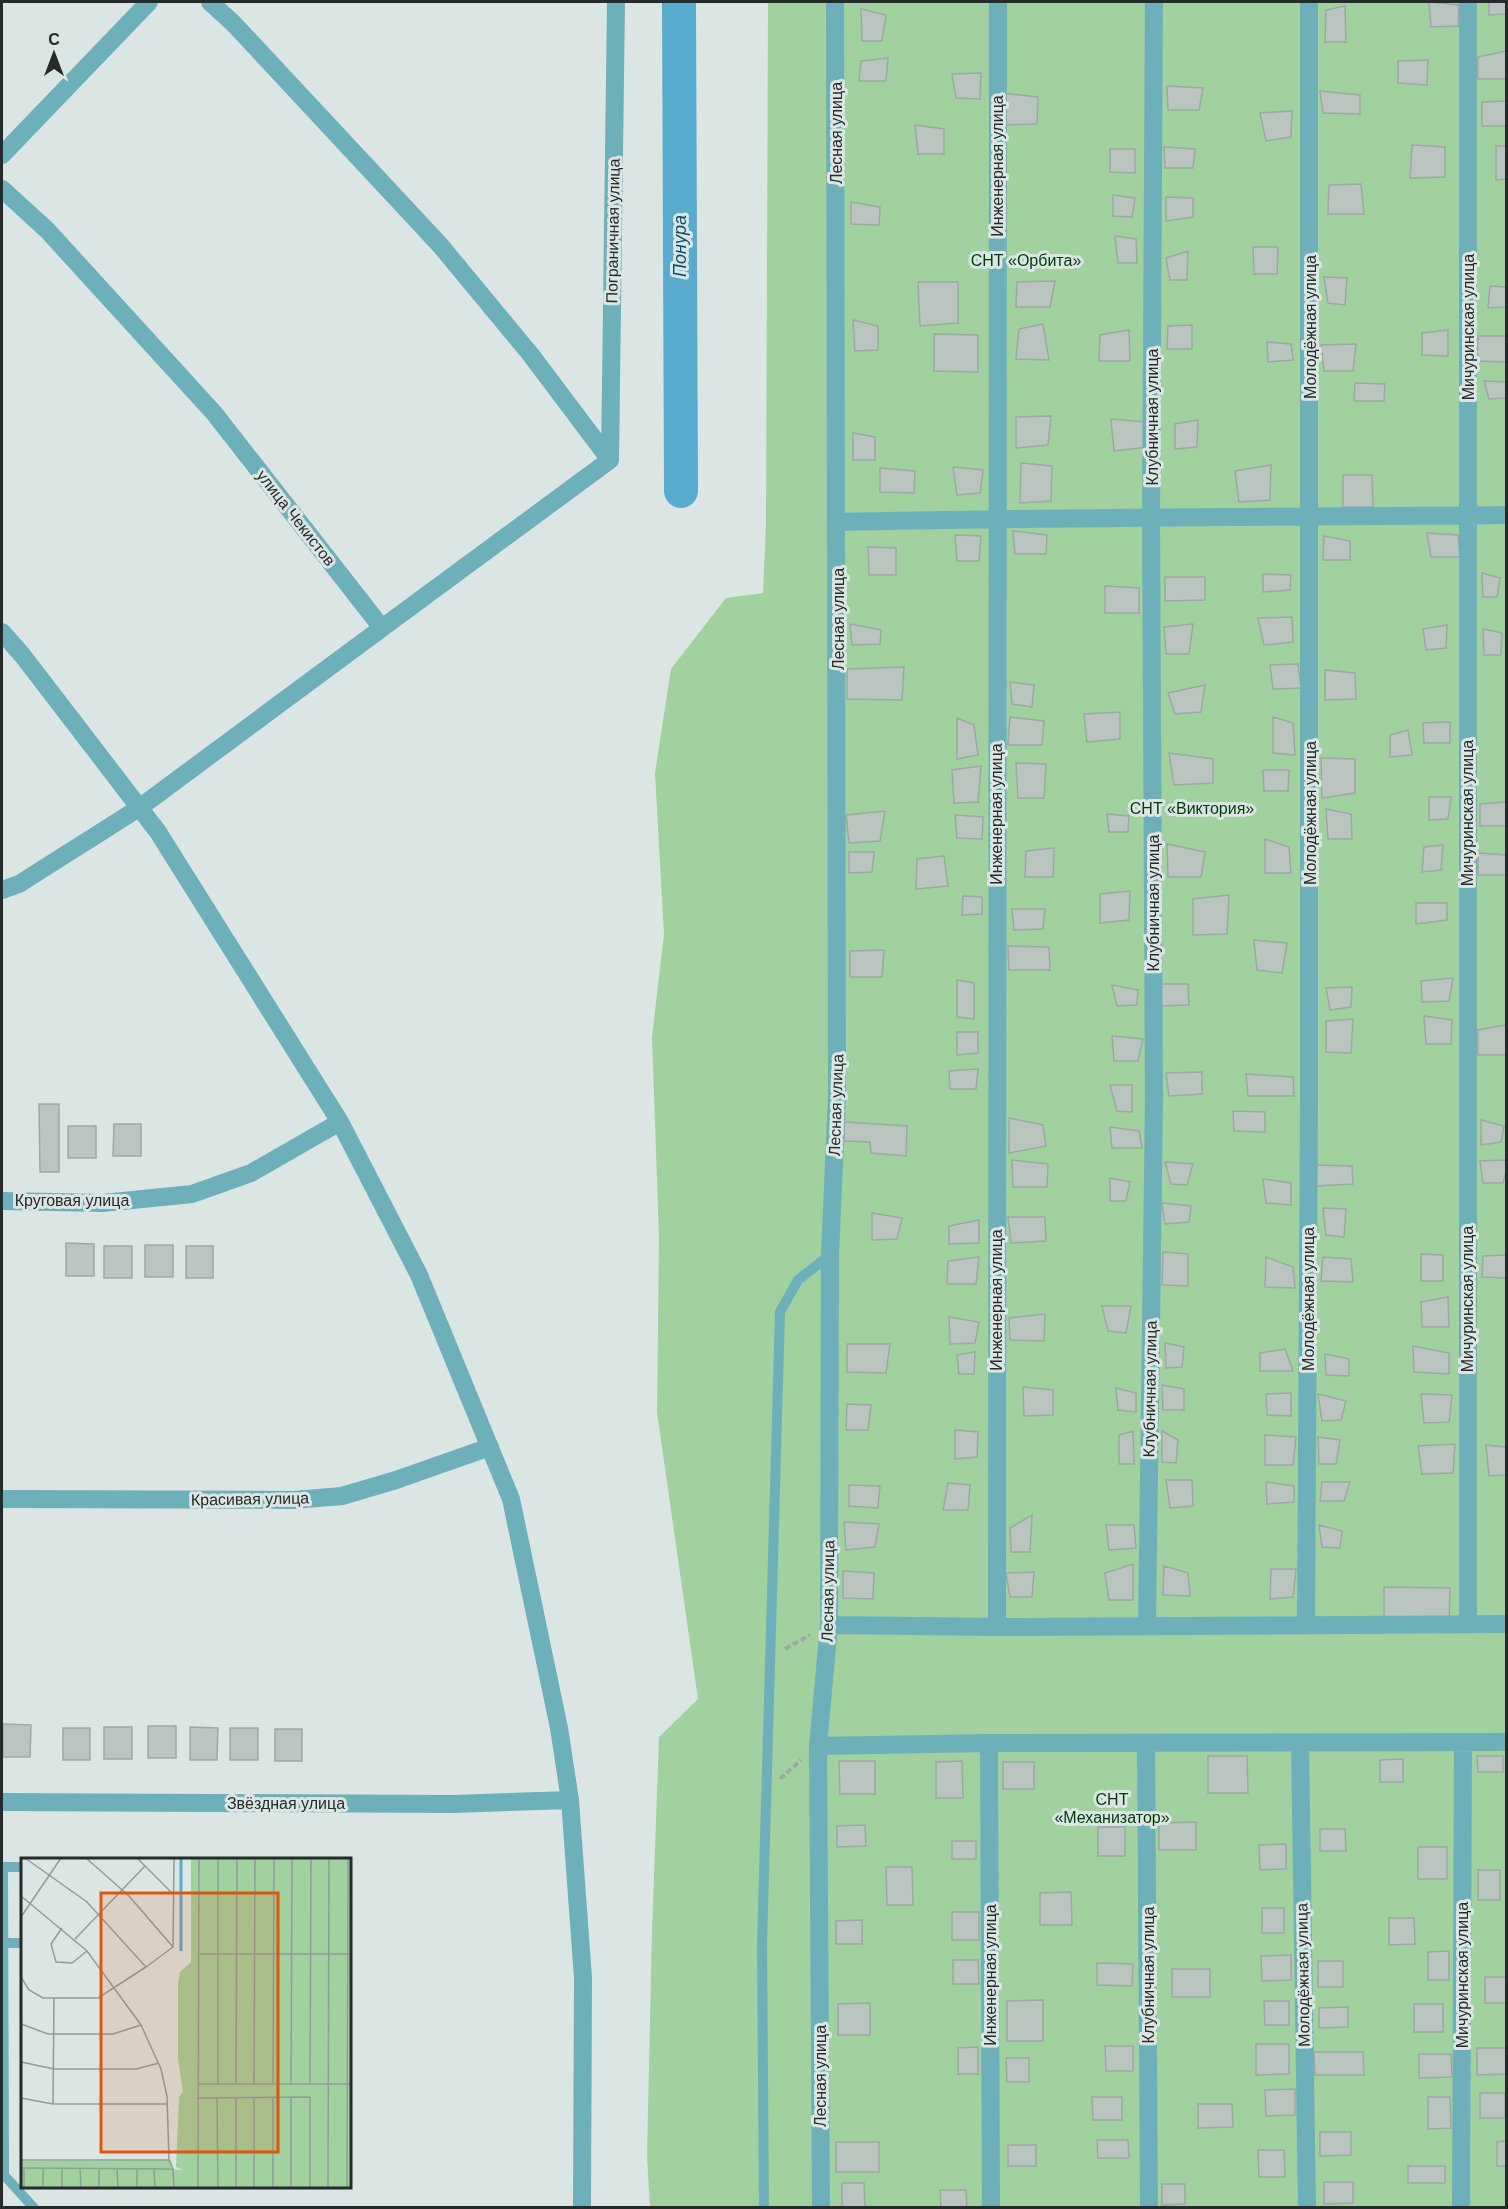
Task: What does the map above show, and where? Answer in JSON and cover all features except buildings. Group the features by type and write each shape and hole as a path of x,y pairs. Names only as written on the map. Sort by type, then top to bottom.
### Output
{"street":[{"path":"2,155 149,2"},
{"path":"2,890 19,884 139,808 610,460 531,355 440,245 233,23 210,2"},
{"name":"Лесная улица","path":"821,2208 818,1746 829,1625 830,1255 837,1096 836,2"},
{"name":"Инженерная улица","path":"997,1627 998,2"},
{"name":"Клубничная улица","path":"1147,1625 1154,1100 1151,516 1155,2"},
{"name":"Молодёжная улица","path":"1306,1625 1310,518 1309,2"},
{"name":"Мичуринская улица","path":"1468,2 1468,1624"},
{"name":"Пограничная улица","path":"610,460 612,4"},
{"name":"улица Чекистов","path":"2,189 47,230 214,413 382,628"},
{"path":"838,522 1151,516 1310,518 1506,515"},
{"path":"2,632 158,832 340,1122 419,1275 511,1499 559,1728 570,1800 583,1978 582,2208"},
{"name":"Круговая улица","path":"2,1201 103,1203 192,1194 251,1173 340,1122"},
{"name":"Красивая улица","path":"2,1499 294,1500 342,1496 490,1447"},
{"path":"829,1625 997,1627 1506,1624"},
{"name":"Мичуринская улица","path":"1461,2208 1463,1742"},
{"path":"818,1746 989,1743 1506,1742"},
{"name":"Инженерная улица","path":"989,1743 991,2208"},
{"name":"Клубничная улица","path":"1146,1743 1149,2208"},
{"name":"Молодёжная улица","path":"1300,1743 1307,2208"},
{"name":"Звёздная улица","path":"2,1802 453,1803 570,1800"}],"lane":[{"path":"764,2208 762,1945 780,1312 798,1280 830,1255"},
{"path":"21,1867 3,1867 4,2175 34,2208"},
{"path":"3,1943 21,1943"}],"path":[{"path":"770,1657 829,1625"},
{"path":"766,1790 818,1746"}],"green space":[{"path":"768,2 1506,2 1506,2207 650,2208 647,2156 659,1737 698,1699 657,1412 659,1237 652,1037 664,934 655,773 671,669 726,598 763,593 766,523"}],"waterway":[{"name":"Понура","path":"679,2 681,491"}],"park label":[{"name":"СНТ «Орбита»","path":"1026,260"},
{"name":"СНТ «Виктория»","path":"1192,808"},
{"name":"СНТ «Механизатор»","path":"1112,1808"}]}
